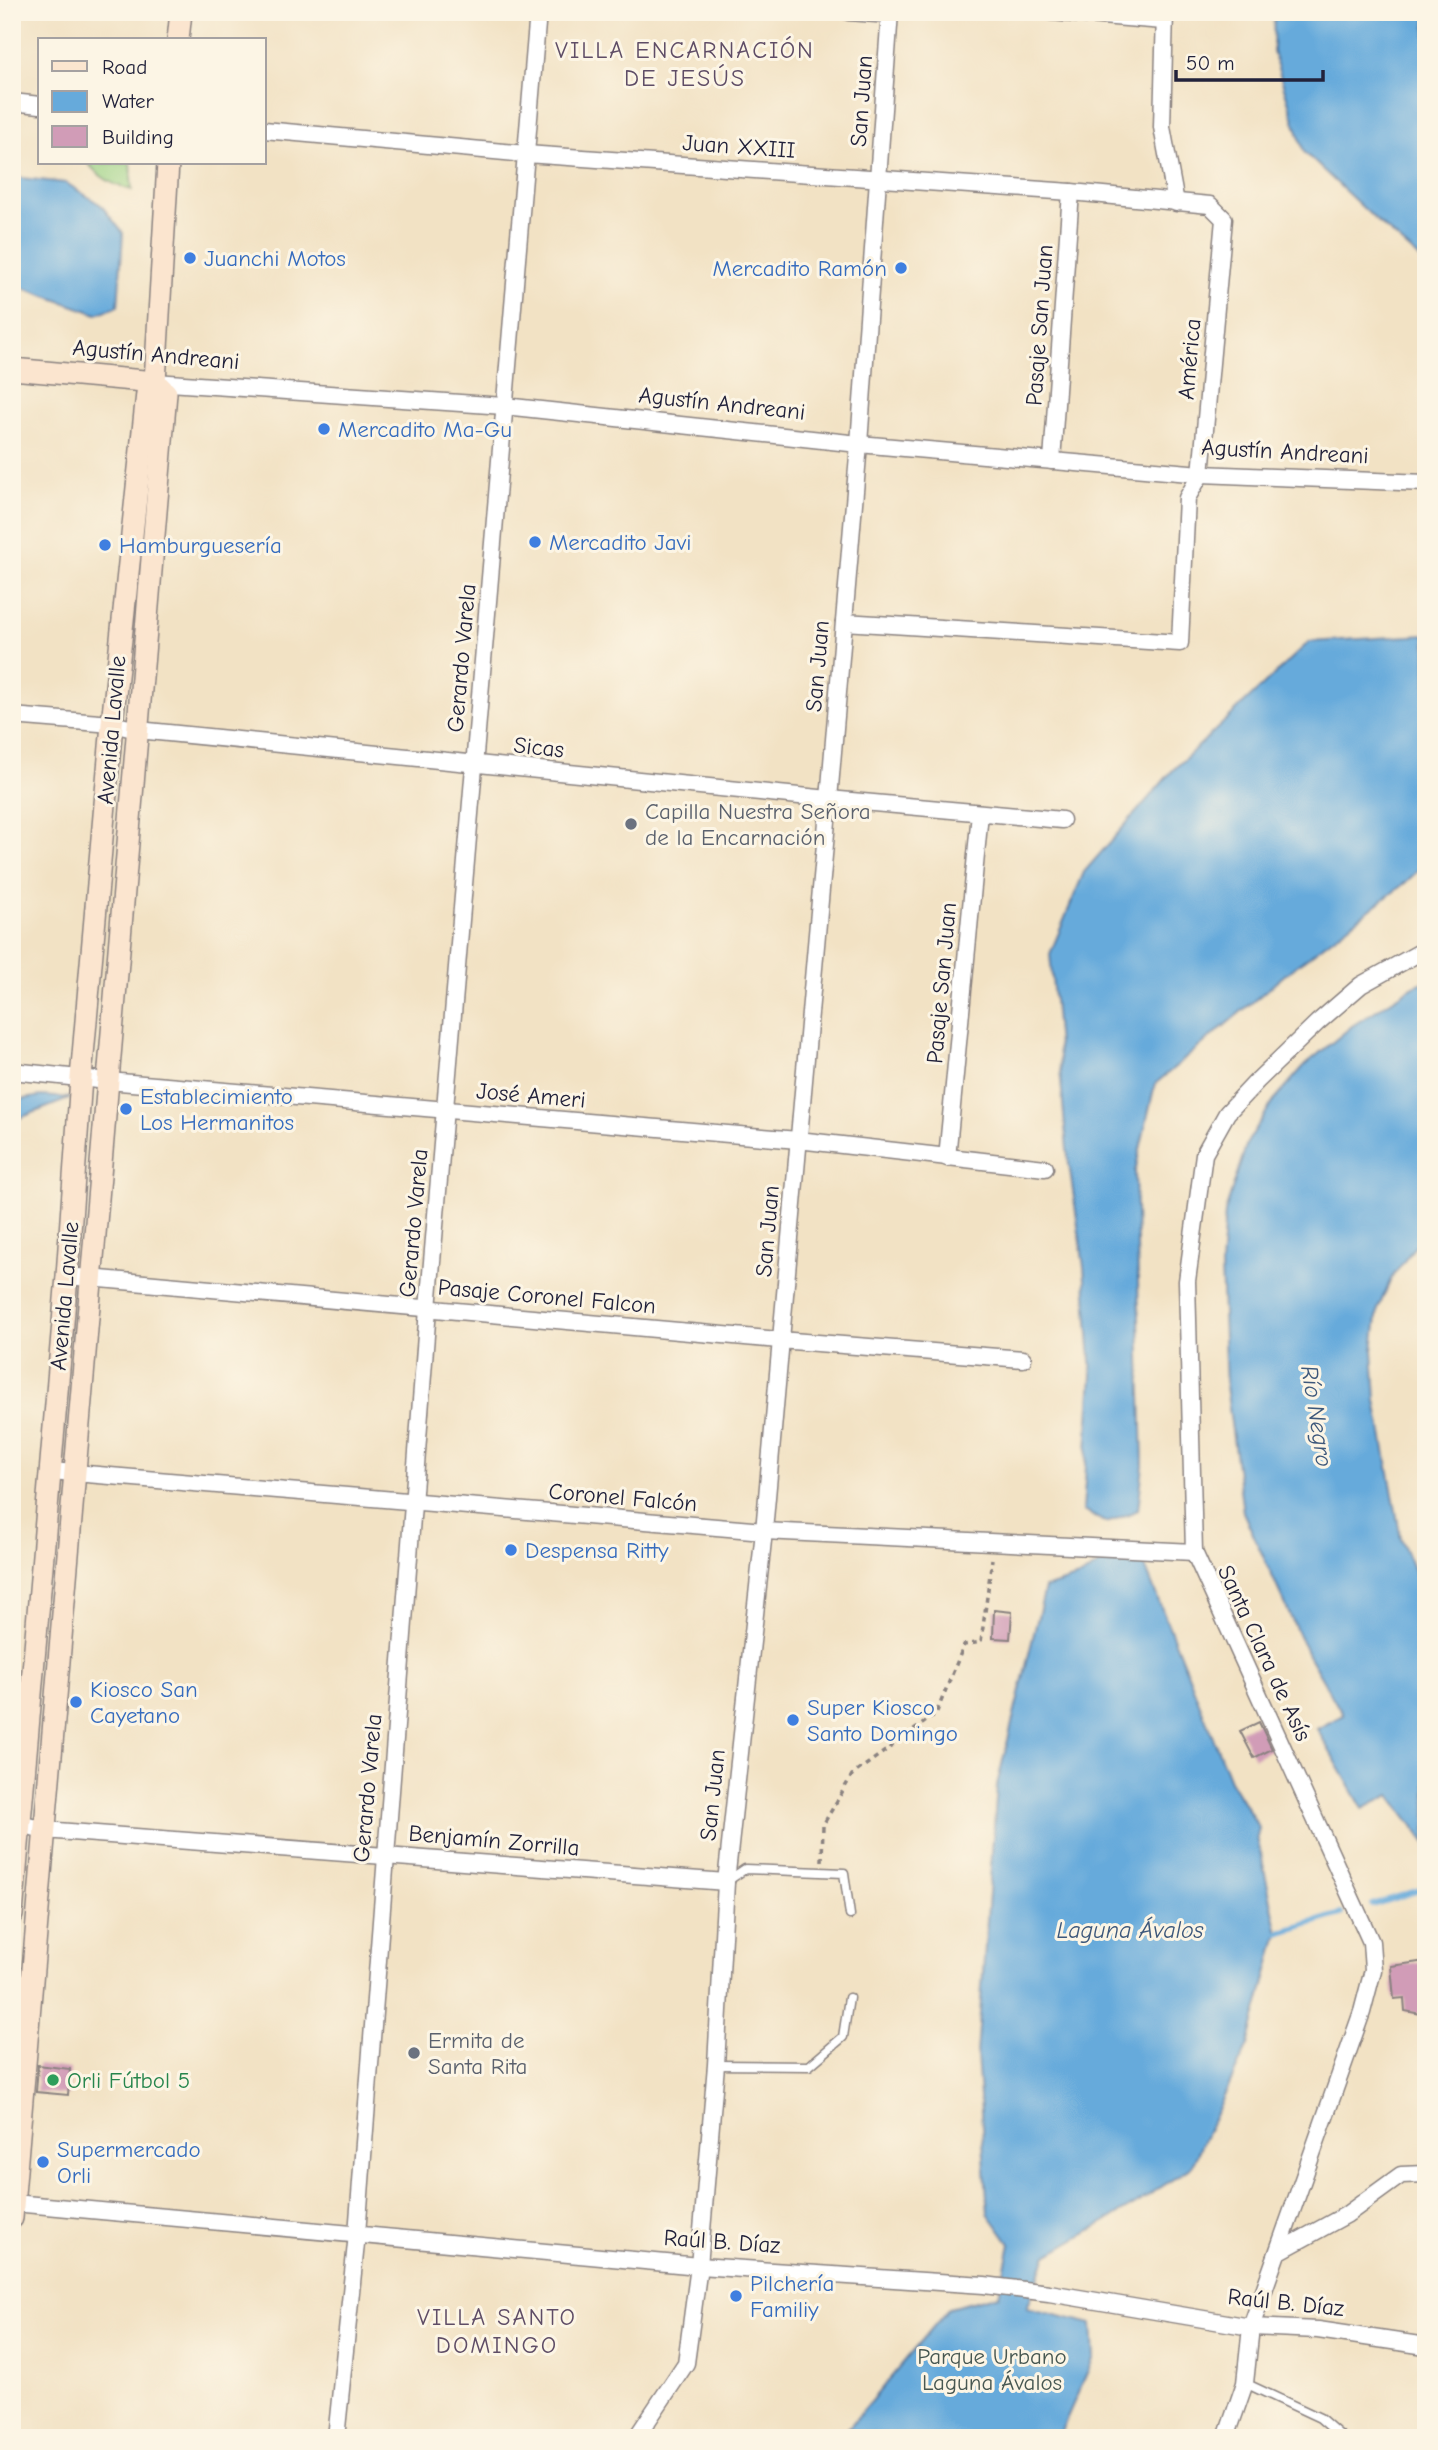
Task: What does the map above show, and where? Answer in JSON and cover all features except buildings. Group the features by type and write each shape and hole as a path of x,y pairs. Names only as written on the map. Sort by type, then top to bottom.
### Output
{"main road":[{"path":"178,38 181,12"},
{"name":"Avenida Lavalle","path":"12,1914 16,1822 51,1471 112,724 147,393 155,382 168,164"},
{"name":"Agustín Andreani","path":"12,369 155,382"},
{"name":"Avenida Lavalle","path":"13,2208 77,1474 90,1279 166,393 155,382"}],"street":[{"name":"Gerardo Varela","path":"336,2438 357,2234 428,1309 447,1111 538,12"},
{"path":"849,12 891,13"},
{"path":"1051,12 1165,17 1162,127 1176,203"},
{"name":"San Juan","path":"636,2438 686,2363 699,2266 716,2065 726,1882 764,1531 829,799 891,13"},
{"path":"12,102 38,105"},
{"name":"Juan XXIII","path":"266,130 526,154 1071,191 1210,205"},
{"name":"Pasaje San Juan","path":"1052,461 1071,191"},
{"name":"América","path":"844,622 1180,643 1187,498 1201,474 1224,219 1210,205"},
{"name":"Agustín Andreani","path":"155,382 505,406 859,443 1201,474 1426,484"},
{"name":"Sicas","path":"12,716 1062,820"},
{"name":"Pasaje San Juan","path":"947,1158 981,813"},
{"name":"Santa Clara de Asís","path":"1226,2438 1245,2383 1251,2327 1280,2251 1368,1994 1373,1970 1371,1942 1194,1552 1187,1281 1204,1154 1227,1114 1257,1080 1317,1023 1362,985 1426,949"},
{"name":"José Ameri","path":"12,1071 798,1140 1045,1168"},
{"name":"Pasaje Coronel Falcon","path":"67,1276 779,1340 1023,1359"},
{"name":"Coronel Falcón","path":"51,1471 764,1531 1194,1552"},
{"name":"Benjamín Zorrilla","path":"16,1822 44,1830 726,1882"},
{"path":"1280,2251 1346,2215 1401,2175 1426,2174"},
{"name":"Raúl B. Díaz","path":"13,2208 357,2234 699,2266 984,2285 1049,2293 1251,2327 1318,2330 1426,2346"}],"lane":[{"name":"Benjamín Zorrilla","path":"726,1882 745,1869 845,1873 850,1915"},
{"path":"716,2065 809,2066 843,2037 849,1998"},
{"path":"1245,2383 1320,2418 1343,2438"}],"path":[{"path":"822,1871 823,1825 852,1775 936,1714 964,1645 981,1642 994,1544"}],"green space":[{"path":"89,164 130,164 132,190 119,186 97,173"}],"water":[{"path":"1274,12 1426,12 1426,264 1304,152 1273,52"},
{"path":"12,177 66,183 101,205 123,233 118,306 97,314 12,284"},
{"path":"1426,635 1426,863 1405,883 1287,973 1155,1084 1135,1171 1143,1465 1138,1510 1107,1523 1083,1511 1092,1375 1084,1267 1067,1150 1050,954 1084,872 1173,770 1309,642"},
{"name":"Río Negro","path":"1426,981 1426,1231 1391,1279 1378,1309 1373,1350 1376,1400 1401,1539 1426,1600 1426,1843 1390,1795 1363,1809 1317,1729 1343,1715 1308,1655 1243,1512 1226,1386 1221,1266 1225,1212 1247,1143 1274,1100 1305,1065 1352,1026"},
{"path":"41,1096 71,1098 12,1121 12,1101"},
{"name":"Laguna Ávalos","path":"1109,1558 1144,1564 1230,1780 1259,1828 1257,1837 1278,1933 1248,2045 1191,2167 1136,2204 1047,2255 1027,2308 1092,2324 1094,2357 1058,2438 840,2438 949,2308 999,2295 1010,2244 988,2213 977,2054 997,1785 1045,1588 1082,1576"}],"waterway":[{"path":"1372,1905 1426,1888"},
{"path":"1278,1933 1341,1914"}],"place":[{"name":"Juanchi Motos","path":"190,258"},
{"name":"Mercadito Ramón","path":"901,268"},
{"name":"Mercadito Ma-Gu","path":"324,429"},
{"name":"Mercadito Javi","path":"535,542"},
{"name":"Hamburguesería","path":"105,545"},
{"name":"Capilla Nuestra Señora de la Encarnación","path":"631,824"},
{"name":"Establecimiento Los Hermanitos","path":"126,1109"},
{"name":"Despensa Ritty","path":"511,1550"},
{"name":"Kiosco San Cayetano","path":"76,1702"},
{"name":"Super Kiosco Santo Domingo","path":"793,1720"},
{"name":"Ermita de Santa Rita","path":"414,2053"},
{"name":"Orli Fútbol 5","path":"53,2080"},
{"name":"Supermercado Orli","path":"43,2162"},
{"name":"Pilchería Familiy","path":"736,2296"}],"district":[{"name":"VILLA ENCARNACIÓN DE JESÚS","path":"685,64"},
{"name":"VILLA SANTO DOMINGO","path":"497,2331"}],"park label":[{"name":"Parque Urbano Laguna Ávalos","path":"992,2369"}]}
